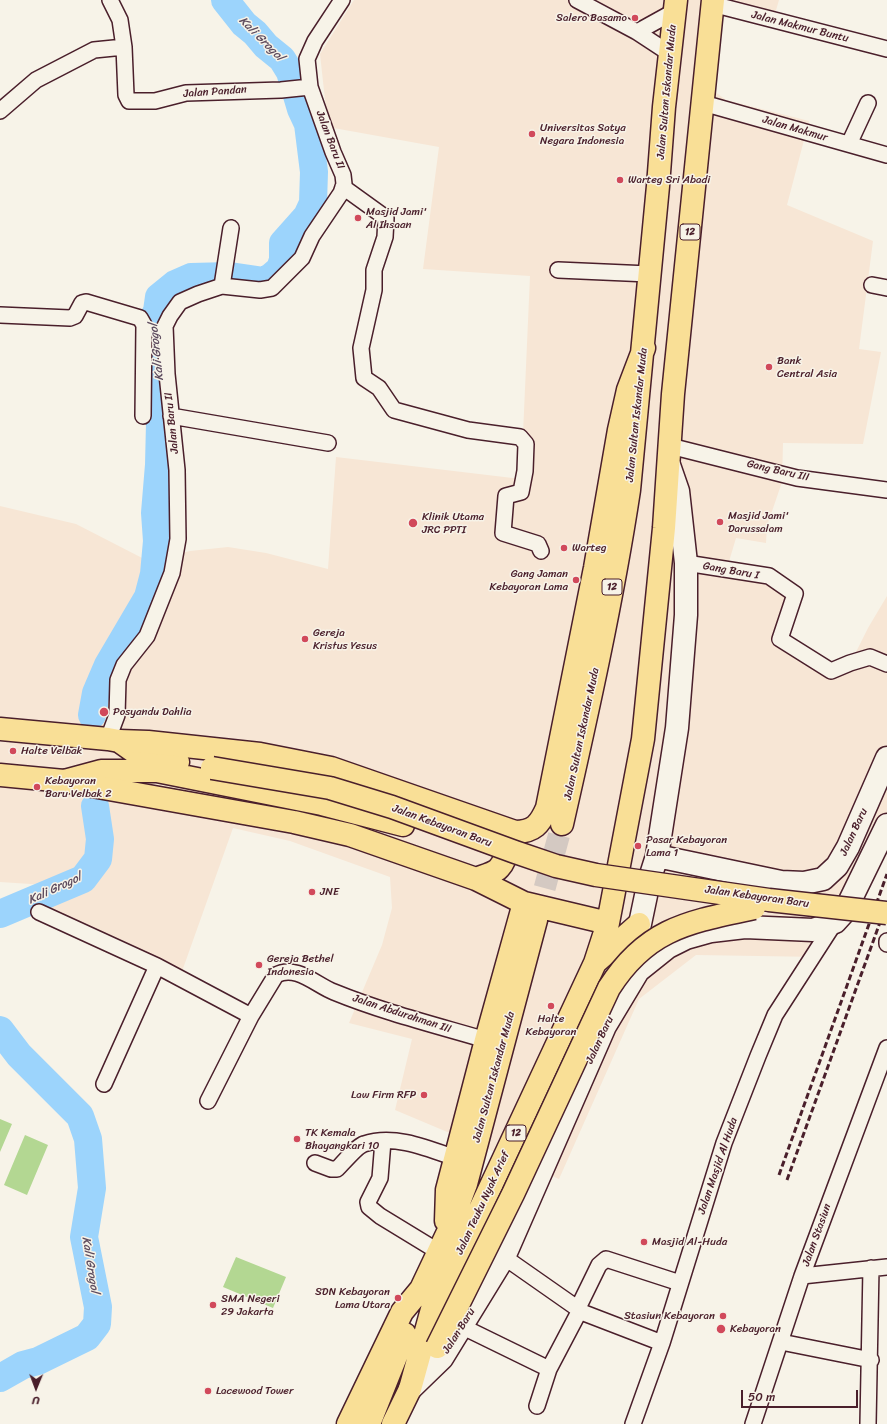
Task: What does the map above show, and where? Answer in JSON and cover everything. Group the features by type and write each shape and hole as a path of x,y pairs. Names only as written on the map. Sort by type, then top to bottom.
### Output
{"main road":[{"name":"12","path":"670,456 673,394 713,2"},
{"name":"Jalan Sultan Iskandar Muda","path":"562,824 622,540 629,490 644,348 649,274 669,53 675,5"},
{"path":"113,740 148,742 253,754 332,768 515,832 526,832 534,827 542,819 547,808 596,568 619,430 628,390 644,348"},
{"path":"638,971 636,946 639,924 649,881 658,856 677,728 686,615 686,563 678,491 670,456"},
{"name":"Jalan Teuku Nyak Arief","path":"348,1424 402,1312 428,1296 454,1265 595,962 608,922 643,739 670,456"},
{"name":"Jalan Kebayoran Baru","path":"0,729 113,740 136,753 208,775 360,812 403,825 497,861 561,881 618,893 887,924"},
{"name":"Jalan Baru","path":"658,856 781,882 804,883 822,879 837,866 848,847 887,758"},
{"name":"Jalan Kebayoran Baru","path":"0,775 64,781 101,771 157,771 330,788 392,807 556,866 596,875 769,900 887,913"},
{"path":"64,781 301,824 350,836 476,879 530,911 608,922"},
{"path":"476,879 499,869 507,855 505,839 496,825"},
{"path":"835,922 845,911 887,825"},
{"path":"773,928 766,914 766,902 771,891 781,882"},
{"path":"413,1380 437,1347 513,1194 609,988 620,971 649,943 678,927 754,908"},
{"name":"Jalan Sultan Iskandar Muda","path":"448,1232 466,1184 530,911"},
{"path":"448,1232 445,1212 447,1190 455,1158 486,1040 530,911"},
{"name":"Jalan Baru","path":"413,1380 442,1358 463,1327 504,1257 605,1026 638,971 668,948 686,938 711,931 744,927 812,930 835,922"},
{"path":"595,962 639,924"},
{"name":"Jalan Teuku Nyak Arief","path":"393,1424 413,1380 428,1296 439,1252 448,1232"},
{"name":"12","path":"369,1424 428,1296"}],"street":[{"name":"Jalan Pandan","path":"110,0 120,20 124,47 126,95 128,101 155,101 186,93 281,90 307,87"},
{"name":"Jalan Baru II","path":"113,740 117,715 118,680 124,665 147,636 172,573 178,539 178,501 165,326 180,302 198,294 224,275 260,290 272,288 302,258 312,236 341,193 343,187 343,175 307,87 308,59 315,41 342,0"},
{"path":"577,0 637,32 669,53"},
{"name":"Jalan Makmur Buntu","path":"713,2 887,49"},
{"path":"637,32 675,5"},
{"path":"0,111 36,80 94,50 124,47"},
{"name":"Jalan Makmur","path":"703,103 887,154"},
{"path":"849,144 868,103"},
{"path":"343,187 386,218 385,237 374,270 374,290 361,348 364,378 379,388 394,410 468,430 520,437 526,444 525,471 521,492 506,496 503,533 538,544 542,552"},
{"path":"224,275 231,228"},
{"path":"558,270 649,274"},
{"path":"872,286 887,288"},
{"path":"0,315 70,318 75,316 82,303 86,302 140,318 144,325 142,416"},
{"path":"171,416 328,443"},
{"name":"Gang Baru III","path":"670,456 797,478 887,490"},
{"name":"Gang Baru I","path":"686,563 769,576 795,594 780,639 831,671 850,662 870,657 887,664"},
{"path":"38,912 157,966 251,1016"},
{"name":"Jalan Masjid Al Huda","path":"633,1424 662,1343 724,1143 775,1015 835,922"},
{"path":"104,1084 157,966"},
{"name":"Jalan Abdurahman III","path":"208,1101 251,1016 276,975 283,971 293,971 333,992 383,1011 486,1040"},
{"name":"Jalan Stasiun","path":"753,1424 802,1276 887,1048"},
{"path":"315,1163 332,1170 337,1169 363,1144 383,1141 420,1145 455,1158"},
{"path":"383,1141 380,1178 368,1202 369,1207 380,1216 439,1252"},
{"path":"504,1257 584,1313 662,1343"},
{"path":"538,1406 549,1369 599,1265 606,1259 680,1283"},
{"path":"802,1276 887,1267"},
{"path":"868,1424 870,1268"},
{"path":"463,1327 549,1369"},
{"path":"781,1342 870,1360"}],"shaded area":[{"path":"354,0 779,0 772,24 720,14 714,91 726,100 809,121 787,205 873,241 859,349 881,352 863,444 783,443 782,482 767,526 766,543 736,538 725,575 799,592 781,645 834,674 854,656 868,628 887,596 887,815 820,957 696,955 639,999 559,1179 395,1110 412,1039 349,1023 382,945 392,908 390,877 290,841 233,828 180,977 45,922 46,885 0,882 0,506 76,524 148,561 190,551 228,547 266,553 328,569 336,457 521,479 530,276 423,269 439,147 328,127 320,54"}],"green space":[{"path":"0,1119 12,1124 0,1152"},
{"path":"25,1135 48,1145 27,1195 4,1185"},
{"path":"236,1257 286,1277 273,1308 223,1287"}],"waterway":[{"name":"Kali Grogol","path":"92,715 96,693 108,665 148,597 154,574 157,541 155,513 159,465 161,381 152,321 157,311 159,297 175,284 191,277 230,276 264,281 280,269 283,260 283,243 307,216 313,203 314,172 308,124 301,109 290,72 282,59 266,46 255,33 244,24 225,0"},
{"name":"Kali Grogol","path":"0,914 83,879 98,859 100,839 95,806"},
{"name":"Kali Grogol","path":"0,1030 19,1055 80,1116 88,1139 92,1188 84,1237 98,1307 97,1324 87,1337 38,1361 23,1365 0,1378"}],"tunnel":[{"path":"536,920 562,824"}],"railway":[{"path":"779,1175 887,874"},
{"path":"787,1180 887,903"}],"place":[{"name":"Salero Basamo","path":"635,18"},
{"name":"Universitas Satya Negara Indonesia","path":"532,134"},
{"name":"Warteg Sri Abadi","path":"620,180"},
{"name":"Masjid Jami' Al Ihsaan","path":"358,218"},
{"name":"Bank Central Asia","path":"769,367"},
{"name":"Masjid Jami' Darussalam","path":"720,522"},
{"name":"Klinik Utama JRC PPTI","path":"413,523"},
{"name":"Warteg","path":"564,548"},
{"name":"Gang Jaman Kebayoran Lama","path":"576,580"},
{"name":"Gereja Kristus Yesus","path":"305,639"},
{"name":"Posyandu Dahlia","path":"104,712"},
{"name":"Halte Velbak","path":"13,751"},
{"name":"Kebayoran Baru Velbak 2","path":"37,787"},
{"name":"Pasar Kebayoran Lama 1","path":"638,846"},
{"name":"JNE","path":"312,892"},
{"name":"Gereja Bethel Indonesia","path":"259,965"},
{"name":"Halte Kebayoran","path":"551,1006"},
{"name":"Law Firm RFP","path":"424,1095"},
{"name":"TK Kemala Bhayangkari 10","path":"297,1139"},
{"name":"Masjid Al-Huda","path":"644,1242"},
{"name":"SDN Kebayoran Lama Utara","path":"398,1298"},
{"name":"SMA Negeri 29 Jakarta","path":"213,1305"},
{"name":"Stasiun Kebayoran","path":"723,1316"},
{"name":"Kebayoran","path":"721,1329"},
{"name":"Lacewood Tower","path":"208,1391"}]}
